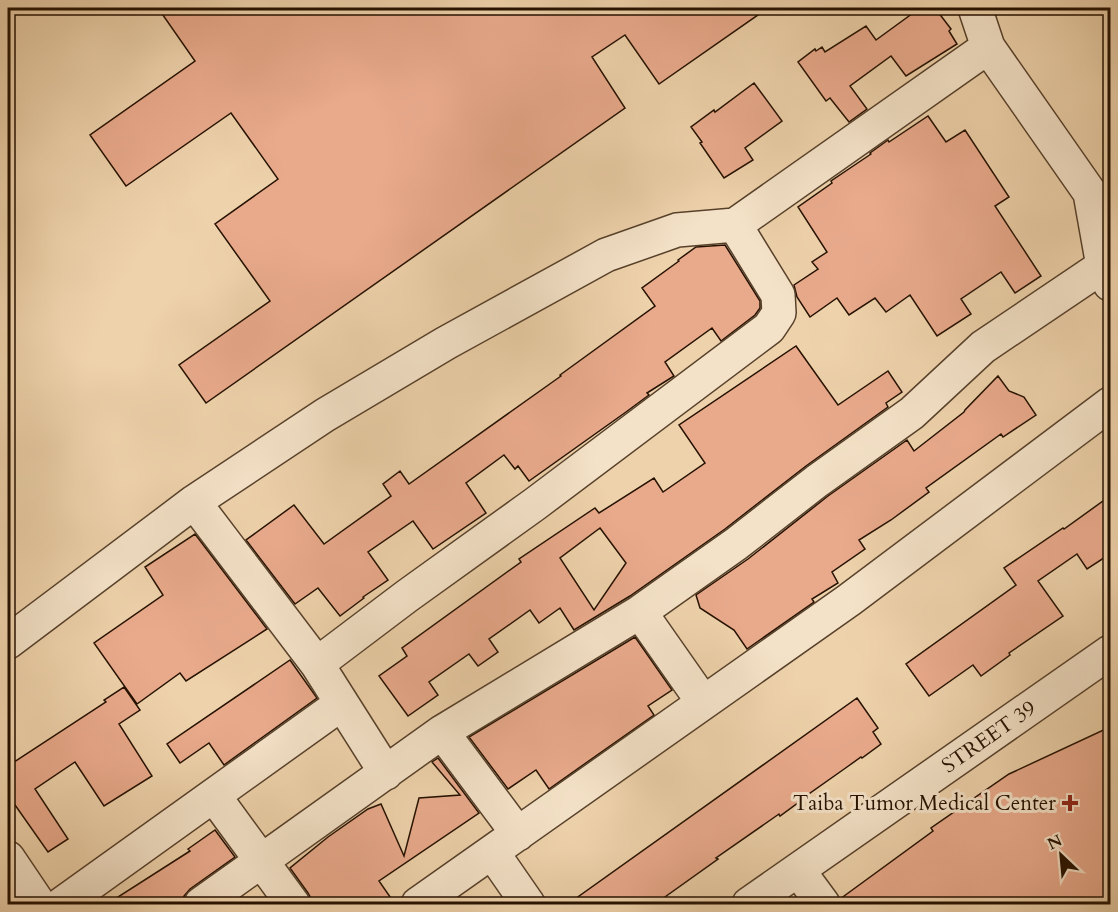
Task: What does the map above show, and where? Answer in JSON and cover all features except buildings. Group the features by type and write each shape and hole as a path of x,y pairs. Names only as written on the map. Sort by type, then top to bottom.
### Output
{"street":[{"path":"201,904 442,732 640,612 736,544 817,481 912,413 983,347 1107,275 1090,194 988,47 975,8"},
{"path":"8,642 194,502 335,409 446,343 606,255 676,230 735,225 988,47"},
{"path":"316,664 535,504 769,328 779,313 778,295 735,225"},
{"path":"418,904 849,600 1110,404"},
{"path":"194,502 316,664 386,773"},
{"path":"640,612 703,702"},
{"name":"STREET 39","path":"749,904 1110,652"},
{"path":"62,904 341,704"},
{"path":"442,732 518,834"},
{"path":"214,796 293,904"},
{"path":"492,852 528,904"},
{"path":"8,858 39,904"},
{"path":"798,870 823,904"}],"place":[{"name":"Taiba Tumor Medical Center","path":"1070,803"}]}
